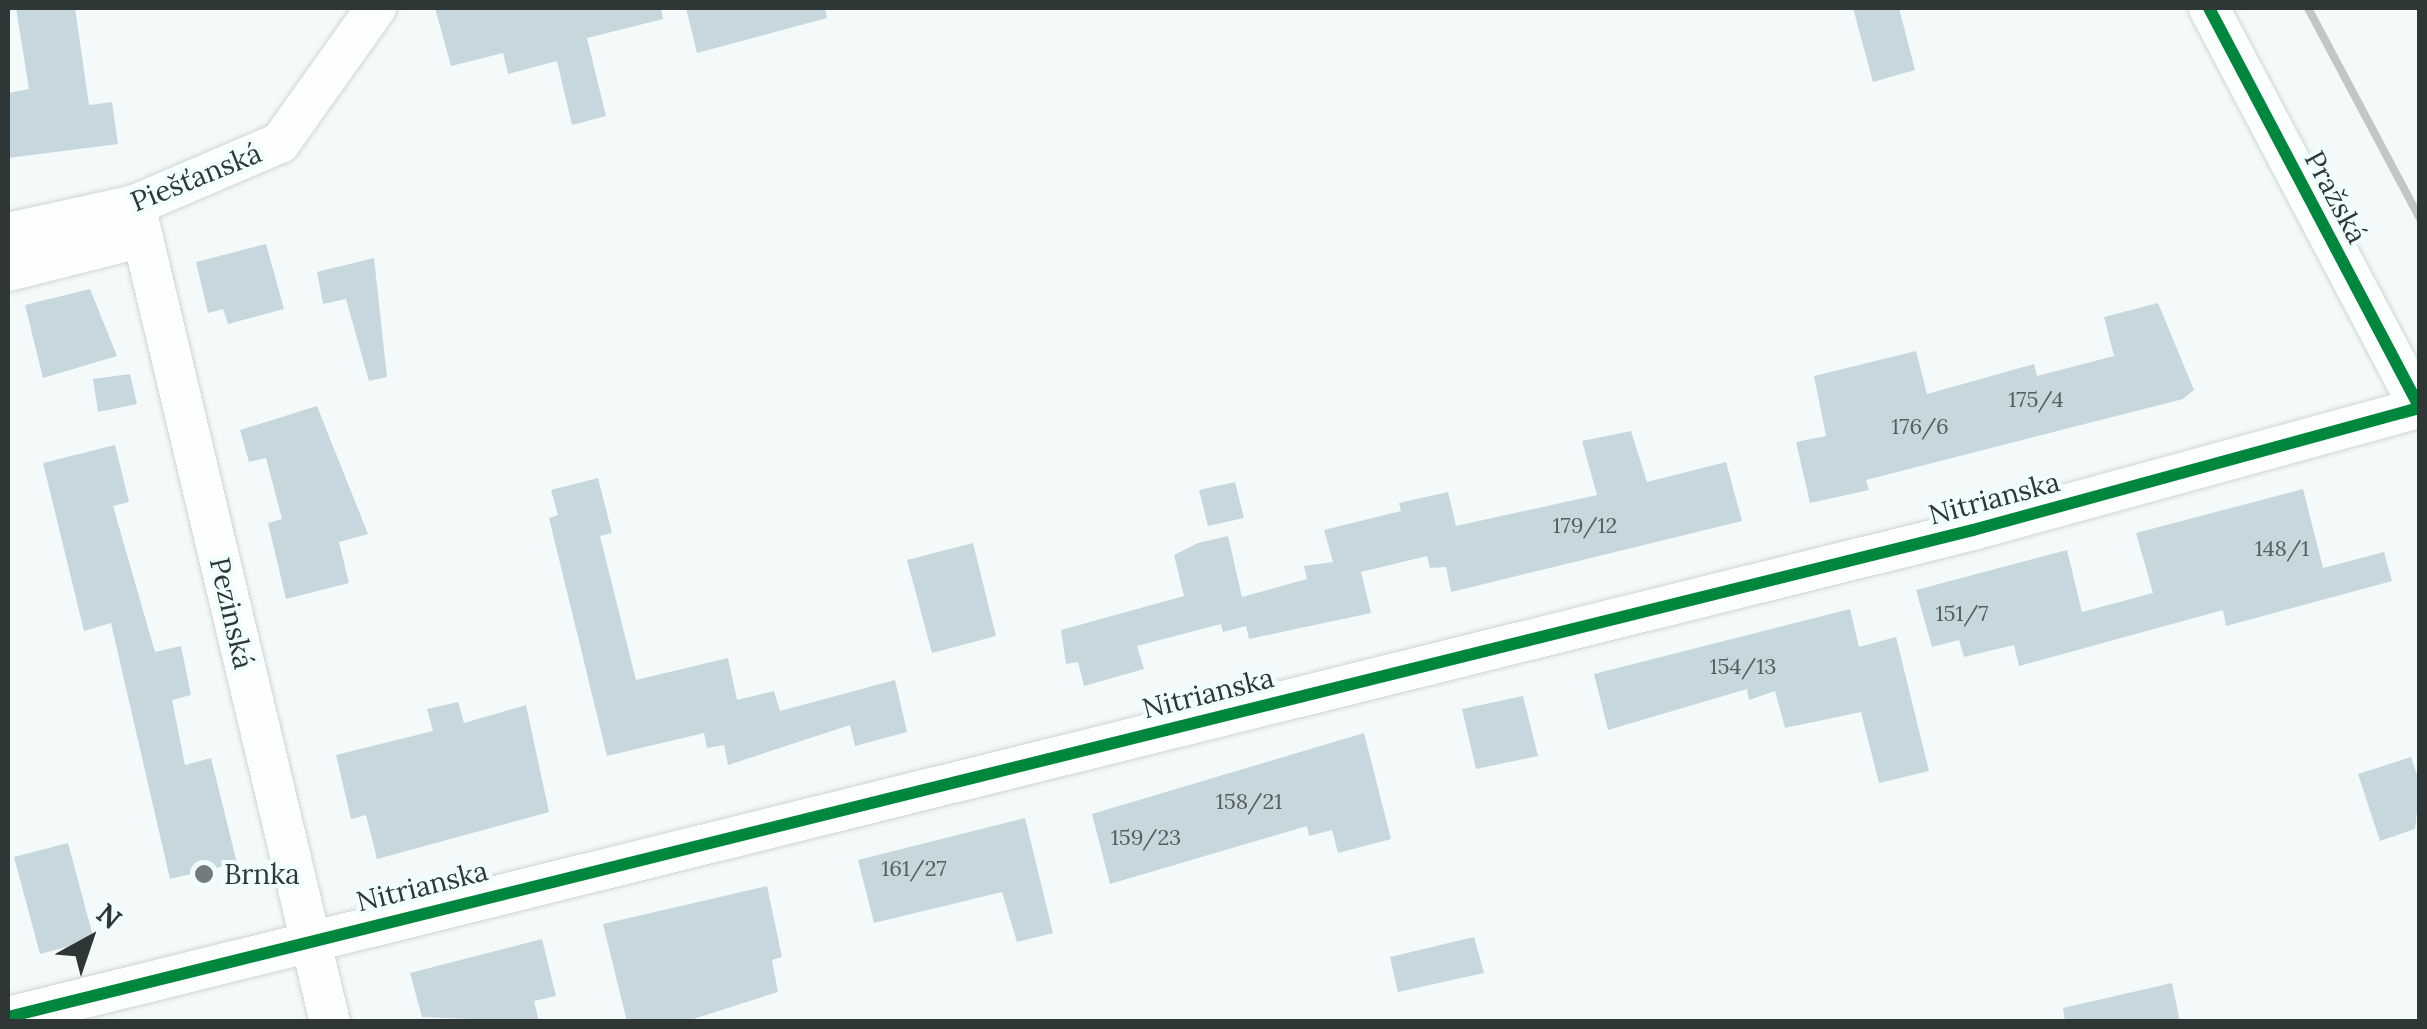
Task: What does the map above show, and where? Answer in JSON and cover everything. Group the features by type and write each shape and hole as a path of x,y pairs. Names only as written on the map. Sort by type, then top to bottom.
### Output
{"street":[{"name":"Piešťanská","path":"8,271 139,221 280,143 376,8"},
{"name":"Pražská","path":"2208,8 2419,409"},
{"name":"Piešťanská","path":"8,233 139,221"},
{"name":"Pezinská","path":"139,221 330,1022"},
{"name":"Nitrianska","path":"8,1017 310,939 1973,530 2419,409"}],"building":[{"path":"16,8 75,8 89,105 112,102 118,144 8,158 8,93 29,89"},
{"path":"435,8 661,8 663,19 587,38 606,116 572,125 557,61 508,74 503,53 451,66"},
{"path":"686,8 825,8 827,18 697,53"},
{"path":"1853,8 1899,8 1915,70 1873,82"},
{"path":"266,244 284,309 228,324 223,309 208,313 196,262"},
{"path":"374,258 387,377 369,381 346,299 323,304 317,272"},
{"path":"90,289 117,356 43,378 25,305"},
{"path":"2158,303 2194,390 2183,399 1866,480 1869,490 1810,503 1796,442 1826,436 1814,376 1916,351 1927,394 2034,364 2037,376 2114,356 2104,317"},
{"path":"130,374 137,404 98,412 93,379"},
{"path":"317,406 368,534 339,542 349,583 286,599 268,523 282,519 266,458 249,462 240,430"},
{"path":"1631,431 1647,482 1726,462 1742,521 1451,592 1446,567 1430,568 1427,556 1361,572 1371,613 1249,639 1246,626 1223,632 1221,624 1137,646 1144,669 1084,686 1078,662 1066,664 1061,630 1184,596 1174,555 1198,543 1228,536 1242,597 1307,579 1304,566 1333,562 1324,530 1401,511 1399,503 1448,492 1456,526 1597,495 1582,441"},
{"path":"115,445 129,502 113,506 155,652 181,646 191,695 172,700 185,765 211,758 237,863 170,879 111,623 84,631 43,463"},
{"path":"598,478 612,533 600,536 636,680 728,658 737,700 774,691 780,711 895,680 907,732 855,746 850,725 728,765 724,745 707,748 704,733 607,756 549,518 558,515 551,490"},
{"path":"1235,482 1244,518 1208,526 1199,490"},
{"path":"2303,489 2323,568 2384,552 2392,581 2226,626 2223,610 2019,666 2014,645 1964,657 1959,640 1932,647 1916,590 2067,550 2082,612 2153,593 2136,533"},
{"path":"973,543 996,636 932,653 907,560"},
{"path":"1850,609 1859,647 1896,637 1929,771 1879,783 1861,712 1785,728 1775,691 1749,700 1747,689 1608,730 1594,674"},
{"path":"1523,696 1538,756 1476,769 1462,709"},
{"path":"458,702 464,723 526,705 549,812 377,859 366,815 351,819 336,755 433,731 427,709"},
{"path":"1364,733 1391,839 1338,853 1332,830 1309,836 1307,826 1110,884 1092,814"},
{"path":"2411,757 2420,784 2415,829 2380,841 2358,774"},
{"path":"1025,818 1053,933 1017,942 1002,892 874,923 858,860"},
{"path":"68,843 94,940 40,954 14,857"},
{"path":"767,886 782,957 772,960 778,992 684,1022 627,1022 603,924"},
{"path":"1474,937 1484,973 1398,992 1390,957"},
{"path":"542,939 556,996 534,1001 539,1022 422,1017 410,973"},
{"path":"2172,983 2180,1022 2065,1022 2063,1008"}],"railway":[{"path":"2308,8 2420,219"}],"cycle path":[{"path":"2209,8 2420,409"},
{"path":"8,1017 1973,530 2419,408"}],"place":[{"name":"Brnka","path":"204,874"}]}
